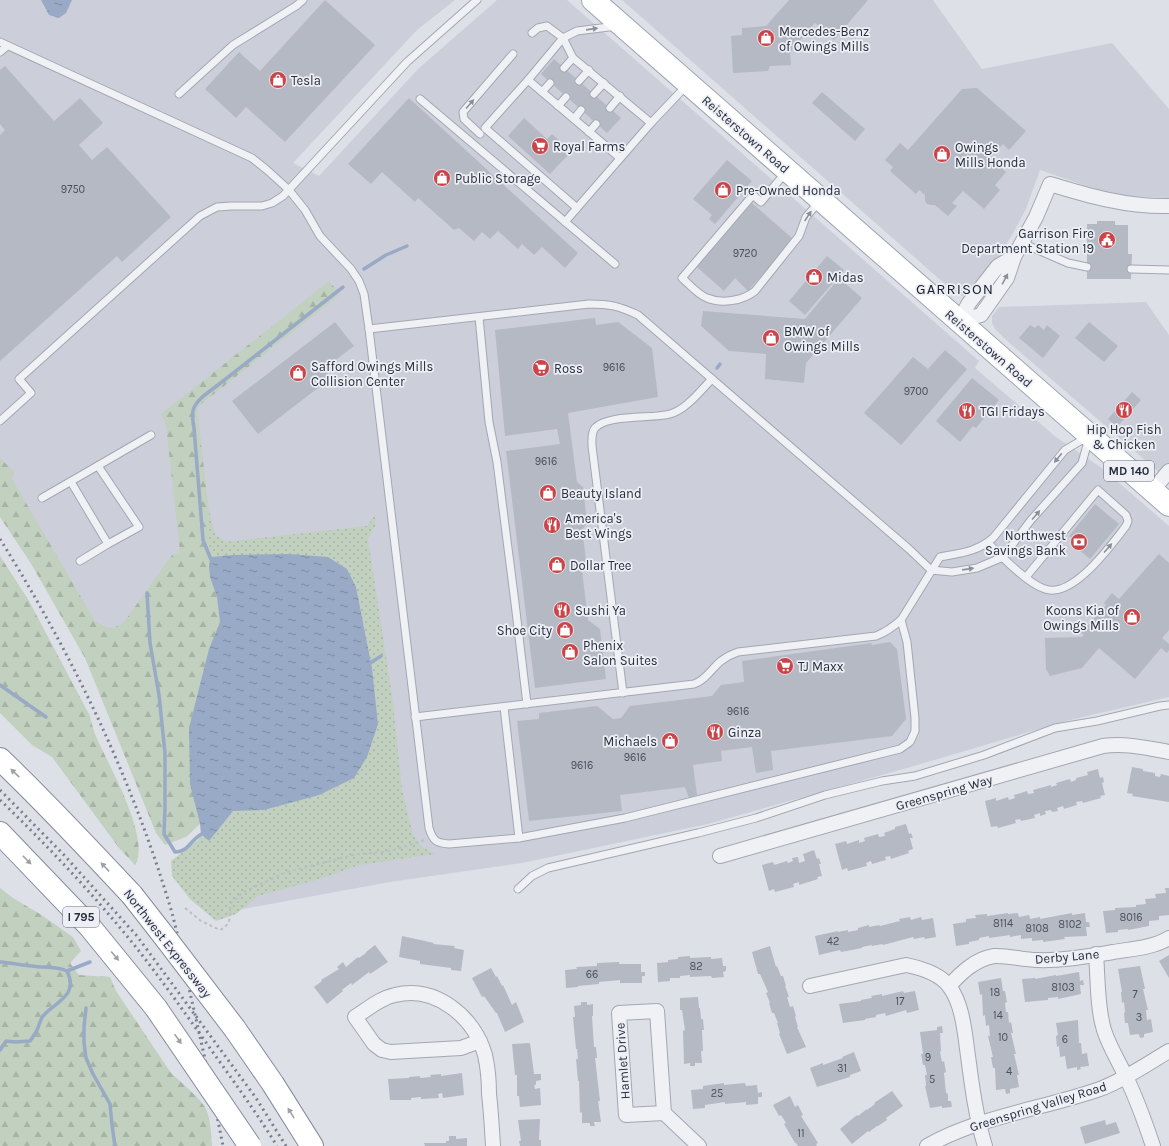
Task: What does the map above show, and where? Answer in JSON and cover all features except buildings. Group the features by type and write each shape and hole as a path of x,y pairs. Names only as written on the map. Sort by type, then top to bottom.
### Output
{"main road":[{"name":"Reisterstown Road","path":"593,0 1169,505"},
{"name":"Northwest Expressway","path":"0,759 70,829 132,895 235,1030 273,1084 312,1146"},
{"name":"I 795","path":"0,832 90,927 156,1008 250,1146"}],"street":[{"path":"958,321 981,315 1007,278 1014,258 1036,217 1050,184 1099,199 1129,204 1169,206"},
{"path":"1152,491 1169,471"},
{"name":"Greenspring Way","path":"720,856 1104,746 1116,744 1129,745 1169,752"},
{"name":"Derby Lane","path":"949,986 971,966 982,960 995,956 1051,960 1150,946 1169,938"},
{"path":"1096,954 1101,1013 1109,1045 1126,1076 1153,1146"},
{"path":"810,986 906,965 919,968 933,974 949,986 957,1002 962,1020 978,1124 985,1146"},
{"path":"480,1041 461,1048 391,1052 382,1050 374,1044 355,1017 379,1001 407,992 436,998 451,1006 463,1016 480,1041 485,1054 488,1069 493,1146"},
{"name":"Hamlet Drive","path":"657,1011 664,1113 626,1116 619,1013 657,1011"},
{"name":"Greenspring Valley Road","path":"927,1146 956,1132 978,1124 1070,1099 1102,1088 1169,1051"},
{"path":"664,1113 699,1146"}],"lane":[{"path":"179,94 234,45 296,6 303,0"},
{"path":"0,421 32,393 19,378 200,216 217,207 262,206 272,203 290,190 407,62 477,0"},
{"path":"472,143 563,38 577,31 622,25"},
{"path":"532,33 538,28 547,26 563,38 573,58 651,123"},
{"path":"0,52 4,44 252,158 290,190 305,210 320,236 351,269 359,281 364,294 369,329 429,828 432,837 439,843 449,844 519,838 625,818 900,749 910,742 915,731 907,642 901,620"},
{"path":"513,54 463,112 464,119 482,131 576,208"},
{"path":"564,68 573,58"},
{"path":"579,81 589,70"},
{"path":"528,80 620,158"},
{"path":"542,92 550,83"},
{"path":"594,94 604,83"},
{"path":"565,222 620,158 688,83"},
{"path":"610,108 620,96"},
{"path":"558,106 566,97"},
{"path":"420,98 615,264"},
{"path":"574,118 581,110"},
{"path":"589,132 596,124"},
{"path":"787,170 761,202 752,195 682,278 705,298 716,301 741,299 748,296 755,291 799,236 806,217 821,200"},
{"path":"1022,243 1068,263 1087,267"},
{"path":"1131,269 1169,270"},
{"path":"369,329 589,304 614,305 638,315 931,570 952,572 977,568 1003,557 1031,520 1082,463 1090,436"},
{"path":"479,317 489,422 498,470 527,704"},
{"path":"623,693 592,436 595,428 612,421 670,414 678,410 692,399 712,379"},
{"path":"42,498 151,435"},
{"path":"416,717 694,684 701,682 721,661 738,652 876,636 893,628 901,620 940,557 977,550 988,543 1065,450 1090,436"},
{"path":"80,561 139,527 98,466"},
{"path":"71,482 108,544"},
{"path":"988,543 1036,586 1046,590 1057,590 1065,587 1092,567 1126,526 1128,521 1126,515 1098,490 1026,577"},
{"path":"518,889 532,876 548,868 756,818 825,795 882,781 915,776 984,755 1054,728 1097,721 1169,705"},
{"path":"504,707 519,838"}],"path":[{"path":"185,908 201,921 220,930 226,927 229,921 230,904 243,892 287,872 353,855 390,851 432,837"}],"shaded area":[{"path":"0,0 455,0 417,30 293,163 319,176 418,69 497,0 567,0 979,361 975,368 1056,437 1103,469 1169,526 1169,697 1066,721 921,764 708,824 522,863 390,882 226,912 175,575 105,679 0,494"},
{"path":"622,0 933,0 982,69 1112,43 1169,109 1169,198 1129,196 1101,191 1040,170 1026,209 1011,237 992,267 972,293 962,296 954,292"},
{"path":"1146,302 1169,335 1169,481 1004,338 995,329 992,323 992,316 999,307"}],"green space":[{"path":"329,281 335,288 338,296 198,408 209,511 210,577 217,597 220,622 209,649 197,812 200,824 186,837 165,845 156,833 85,658 30,562 0,517 0,458 14,472 12,479 95,621 110,628 120,625 124,622 172,555 180,552 166,425 161,414"},
{"path":"209,511 215,535 226,542 367,526 375,515 375,526 368,539 392,696 402,789 413,835 422,847 435,854 359,865 323,878 258,896 236,914 216,921 190,899 172,876 171,861 198,840 201,834 209,841 233,811 264,810 378,724 372,668 356,587 347,569 232,555 211,557 209,566"},
{"path":"0,556 29,601 90,716 95,734 126,800 133,819 139,853 135,865 119,848 52,757 32,745 0,713"},
{"path":"0,888 73,937 81,951 70,963 79,975 110,977 116,991 171,1073 204,1105 210,1122 212,1146 0,1146"}],"water":[{"path":"41,0 72,0 66,13 59,18 49,15"},
{"path":"289,554 328,557 347,569 356,587 372,668 378,724 367,757 354,778 319,795 264,810 233,811 209,841 201,834 190,784 189,728 209,649 220,622 217,597 210,577 209,566 211,557"}],"waterway":[{"path":"364,269 386,255 407,246"},
{"path":"212,562 203,540 193,420 194,407 196,403 207,393 343,287"},
{"path":"717,368 720,364"},
{"path":"147,593 150,643 159,695 165,753 164,834 175,852 180,852 197,837 204,833"},
{"path":"367,665 381,656"},
{"path":"0,685 46,717"},
{"path":"0,962 63,969 67,971 70,979 68,992 43,1016 30,1041 6,1041 0,1050"},
{"path":"67,971 90,962"},
{"path":"86,1008 84,1027 86,1058 110,1104 115,1146"}],"railway":[{"path":"0,539 27,583 76,674 99,720 139,815 172,913 223,1146"},
{"path":"0,790 64,855 137,936 256,1098 286,1146"},
{"path":"0,800 72,873 139,951 229,1075 277,1146"}],"place":[{"name":"Mercedes-Benz of Owings Mills","path":"766,38"},
{"name":"Tesla","path":"278,80"},
{"name":"Royal Farms","path":"540,146"},
{"name":"Owings Mills Honda","path":"942,154"},
{"name":"Public Storage","path":"442,178"},
{"name":"Pre-Owned Honda","path":"723,190"},
{"name":"Garrison Fire Department Station 19","path":"1107,240"},
{"name":"Midas","path":"814,277"},
{"name":"BMW of Owings Mills","path":"771,338"},
{"name":"Ross","path":"541,368"},
{"name":"Safford Owings Mills Collision Center","path":"298,373"},
{"name":"Hip Hop Fish & Chicken","path":"1124,410"},
{"name":"TGI Fridays","path":"967,411"},
{"name":"Beauty Island","path":"548,493"},
{"name":"America's Best Wings","path":"552,525"},
{"name":"Northwest Savings Bank","path":"1079,542"},
{"name":"Dollar Tree","path":"557,565"},
{"name":"Sushi Ya","path":"562,610"},
{"name":"Koons Kia of Owings Mills","path":"1132,617"},
{"name":"Shoe City","path":"565,630"},
{"name":"Phenix Salon Suites","path":"570,652"},
{"name":"TJ Maxx","path":"785,666"},
{"name":"Ginza","path":"715,732"},
{"name":"Michaels","path":"670,741"}],"district":[{"name":"GARRISON","path":"955,289"}]}
